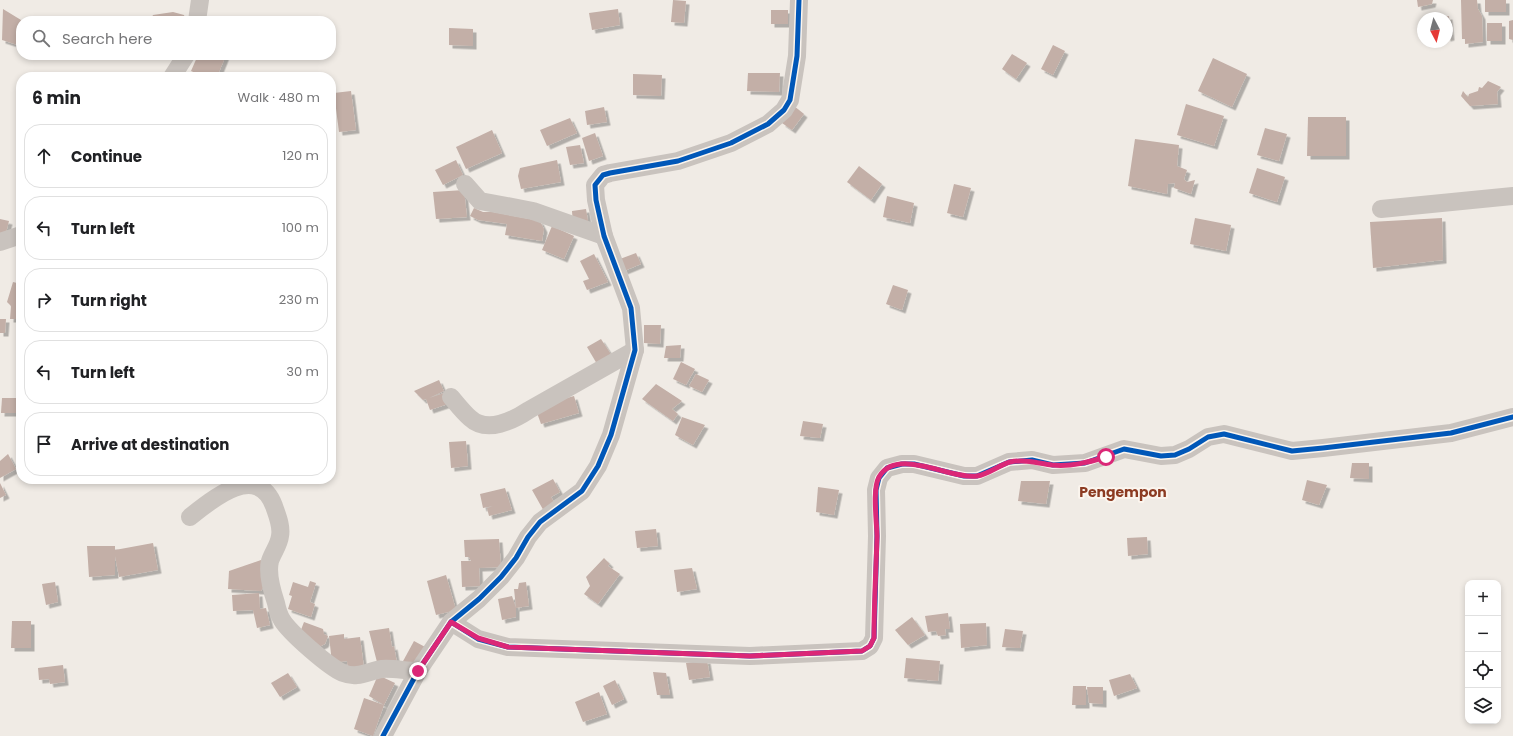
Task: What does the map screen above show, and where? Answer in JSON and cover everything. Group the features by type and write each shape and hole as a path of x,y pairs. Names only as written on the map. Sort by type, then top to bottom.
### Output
{"street":[{"path":"197,16 200,0"},
{"path":"383,736 418,671 451,622 479,599 501,577 516,558 528,537 540,522 582,491 591,480 611,434 635,350 631,308 604,236 596,200 595,185 603,175 678,161 731,143 768,124 784,110 790,100 797,56 799,0"},
{"path":"175,72 183,60"},
{"path":"465,184 480,201 532,211 604,236"},
{"path":"1381,209 1513,196"},
{"path":"0,242 16,237"},
{"path":"451,397 471,420 484,424 502,424 514,420 528,410 635,350"},
{"path":"451,622 478,638 508,647 750,656 862,651 870,646 874,638 877,536 876,490 879,478 887,468 902,464 914,464 964,476 977,476 1010,462 1032,460 1053,465 1085,464 1124,449 1161,456 1175,455 1189,449 1208,437 1224,434 1292,450 1324,448 1450,433 1513,417"},
{"path":"190,517 215,497 232,488 245,485 256,486 266,493 273,503 278,518 280,535 276,551 270,561 271,582 282,619 295,636 328,663 344,673 355,676 381,669 418,671"}],"building":[{"path":"673,0 686,1 684,23 671,22"},
{"path":"1417,0 1433,0 1432,4 1418,7"},
{"path":"1461,0 1477,0 1478,9 1482,16 1483,42 1465,44 1465,39 1462,39"},
{"path":"1485,0 1506,0 1506,12 1485,12"},
{"path":"3,9 16,17 16,44 2,40"},
{"path":"618,9 620,25 592,30 589,13"},
{"path":"771,10 788,10 788,24 771,24"},
{"path":"173,12 184,16 152,16"},
{"path":"1513,20 1513,40 1509,39 1509,21"},
{"path":"1487,23 1502,23 1502,41 1487,41"},
{"path":"449,28 473,29 473,46 449,45"},
{"path":"1053,45 1065,51 1053,75 1041,69"},
{"path":"1012,54 1027,63 1016,79 1002,69"},
{"path":"1213,58 1247,74 1232,107 1198,91"},
{"path":"196,60 224,60 219,72 191,71"},
{"path":"748,73 780,73 779,92 747,91"},
{"path":"633,74 662,75 661,96 633,95"},
{"path":"1488,81 1501,87 1497,92 1498,104 1470,106 1461,96 1463,91 1468,97 1469,94 1478,91 1479,87 1482,88"},
{"path":"351,91 356,130 339,132 336,109 336,93"},
{"path":"1186,104 1224,116 1214,146 1177,135"},
{"path":"794,106 804,114 792,130 782,123"},
{"path":"604,107 607,122 587,125 585,111"},
{"path":"1308,117 1346,117 1346,156 1307,156"},
{"path":"570,118 577,133 547,146 540,130"},
{"path":"1265,128 1287,134 1279,161 1257,155"},
{"path":"492,130 502,153 466,169 456,147"},
{"path":"595,133 603,156 589,161 582,138"},
{"path":"1135,139 1179,145 1177,166 1187,170 1184,179 1187,182 1195,180 1191,194 1174,188 1175,183 1168,184 1167,194 1128,186"},
{"path":"580,145 584,163 570,165 566,147"},
{"path":"456,160 463,175 443,185 435,170"},
{"path":"557,160 561,182 521,189 518,176 520,168"},
{"path":"859,166 882,184 871,200 847,182"},
{"path":"1257,168 1285,177 1277,202 1249,193"},
{"path":"954,184 971,188 963,217 947,213"},
{"path":"464,190 467,217 436,219 433,192"},
{"path":"887,196 914,203 910,223 883,217"},
{"path":"474,208 483,212 493,212 540,221 544,229 542,241 505,235 507,224 478,220 470,216"},
{"path":"586,209 588,221 573,224 572,211"},
{"path":"1195,218 1231,225 1226,251 1190,244"},
{"path":"1442,218 1443,260 1373,268 1370,222"},
{"path":"0,219 9,221 4,240 0,239"},
{"path":"552,226 574,236 564,259 542,250"},
{"path":"636,253 641,264 624,271 620,259"},
{"path":"594,254 608,282 587,290 583,281 589,279 580,261"},
{"path":"13,282 16,283 16,319 10,319 11,306 7,302"},
{"path":"893,285 908,290 902,310 886,304"},
{"path":"0,319 6,319 5,333 0,333"},
{"path":"644,325 661,325 660,344 644,343"},
{"path":"601,339 612,356 597,364 587,347"},
{"path":"681,345 680,358 664,358 666,346"},
{"path":"681,362 695,369 686,385 673,379"},
{"path":"696,374 709,380 702,392 689,386"},
{"path":"439,380 444,391 429,398 444,393 448,404 430,410 426,399 423,400 414,391"},
{"path":"656,384 682,401 672,409 678,414 673,421 642,399"},
{"path":"574,396 579,413 541,424 535,407"},
{"path":"2,398 16,398 16,413 1,413"},
{"path":"682,417 705,425 693,445 675,435"},
{"path":"803,421 823,424 820,438 800,436"},
{"path":"466,441 468,466 451,468 449,442"},
{"path":"8,454 16,469 0,478 0,461"},
{"path":"1352,463 1369,463 1369,479 1350,478"},
{"path":"553,479 560,492 551,497 557,507 545,513 532,490"},
{"path":"1307,480 1327,485 1319,505 1302,500"},
{"path":"1021,481 1050,481 1046,504 1018,501"},
{"path":"0,483 6,495 0,498"},
{"path":"818,487 839,490 834,515 816,512"},
{"path":"505,488 512,510 489,516 487,508 493,506 483,508 480,494"},
{"path":"656,529 658,546 637,548 635,531"},
{"path":"1147,537 1148,554 1128,556 1127,538"},
{"path":"499,539 501,567 479,568 480,586 462,587 461,561 471,561 469,557 465,557 464,540"},
{"path":"153,543 158,570 119,577 115,556 115,575 89,577 87,546 115,546 115,550"},
{"path":"604,558 610,564 608,566 620,574 598,604 584,594 590,586 586,577"},
{"path":"261,560 268,580 261,591 228,589 229,571"},
{"path":"692,568 697,589 677,592 674,570"},
{"path":"446,575 456,610 436,615 427,581"},
{"path":"310,581 316,583 310,602 315,604 311,617 288,609 292,596 289,595 293,582 308,587"},
{"path":"55,582 58,602 46,605 42,584"},
{"path":"526,582 529,606 516,608 514,589 518,589 519,583"},
{"path":"259,593 260,609 266,608 270,625 257,628 253,610 233,611 232,595"},
{"path":"512,596 516,608 516,617 502,620 498,599"},
{"path":"948,613 950,629 945,629 946,635 938,636 936,631 928,632 925,616"},
{"path":"912,617 925,635 908,645 895,630"},
{"path":"12,621 31,621 31,648 11,648"},
{"path":"304,622 323,629 324,634 328,636 325,644 319,647 299,635"},
{"path":"986,623 987,645 961,648 960,624"},
{"path":"389,628 392,647 394,646 397,663 378,666 369,631"},
{"path":"1005,629 1023,631 1020,648 1002,647"},
{"path":"344,634 344,639 360,637 364,668 348,670 347,661 332,663 329,636"},
{"path":"414,641 427,648 415,670 402,663"},
{"path":"906,658 940,661 938,681 904,678"},
{"path":"707,660 710,677 689,680 686,663"},
{"path":"63,665 65,682 50,684 49,679 39,680 38,668"},
{"path":"653,672 666,673 670,695 657,695"},
{"path":"288,673 297,687 280,697 271,683"},
{"path":"1130,674 1137,688 1114,696 1109,680"},
{"path":"378,675 395,683 384,705 369,696"},
{"path":"615,680 624,699 612,705 603,686"},
{"path":"1073,686 1086,686 1086,705 1072,705"},
{"path":"1087,687 1103,687 1103,704 1089,703"},
{"path":"599,692 607,714 583,722 575,702"},
{"path":"364,698 384,705 373,736 354,729"}],"cycle path":[{"path":"383,736 418,671 451,622 479,599 501,577 516,558 528,537 540,522 582,491 598,466 611,435 635,350 631,308 604,236 596,200 595,185 603,175 678,161 731,143 768,124 784,110 790,100 797,56 799,0"},
{"path":"451,622 478,639 508,647 750,656 862,651 870,646 874,638 877,536 876,490 879,478 887,468 902,464 914,464 964,476 977,476 1009,462 1032,460 1053,465 1085,463 1124,449 1161,456 1175,455 1189,449 1208,437 1224,434 1292,451 1451,433 1513,417"}],"district":[{"name":"Pengempon","path":"1123,492"}],"route":[{"path":"418,671 451,622 478,638 508,647 750,656 862,651 870,646 874,638 874,589 877,536 876,490 879,478 887,468 902,464 914,464 964,476 977,476 1010,462 1032,460 1053,465 1085,464 1106,457"}]}
